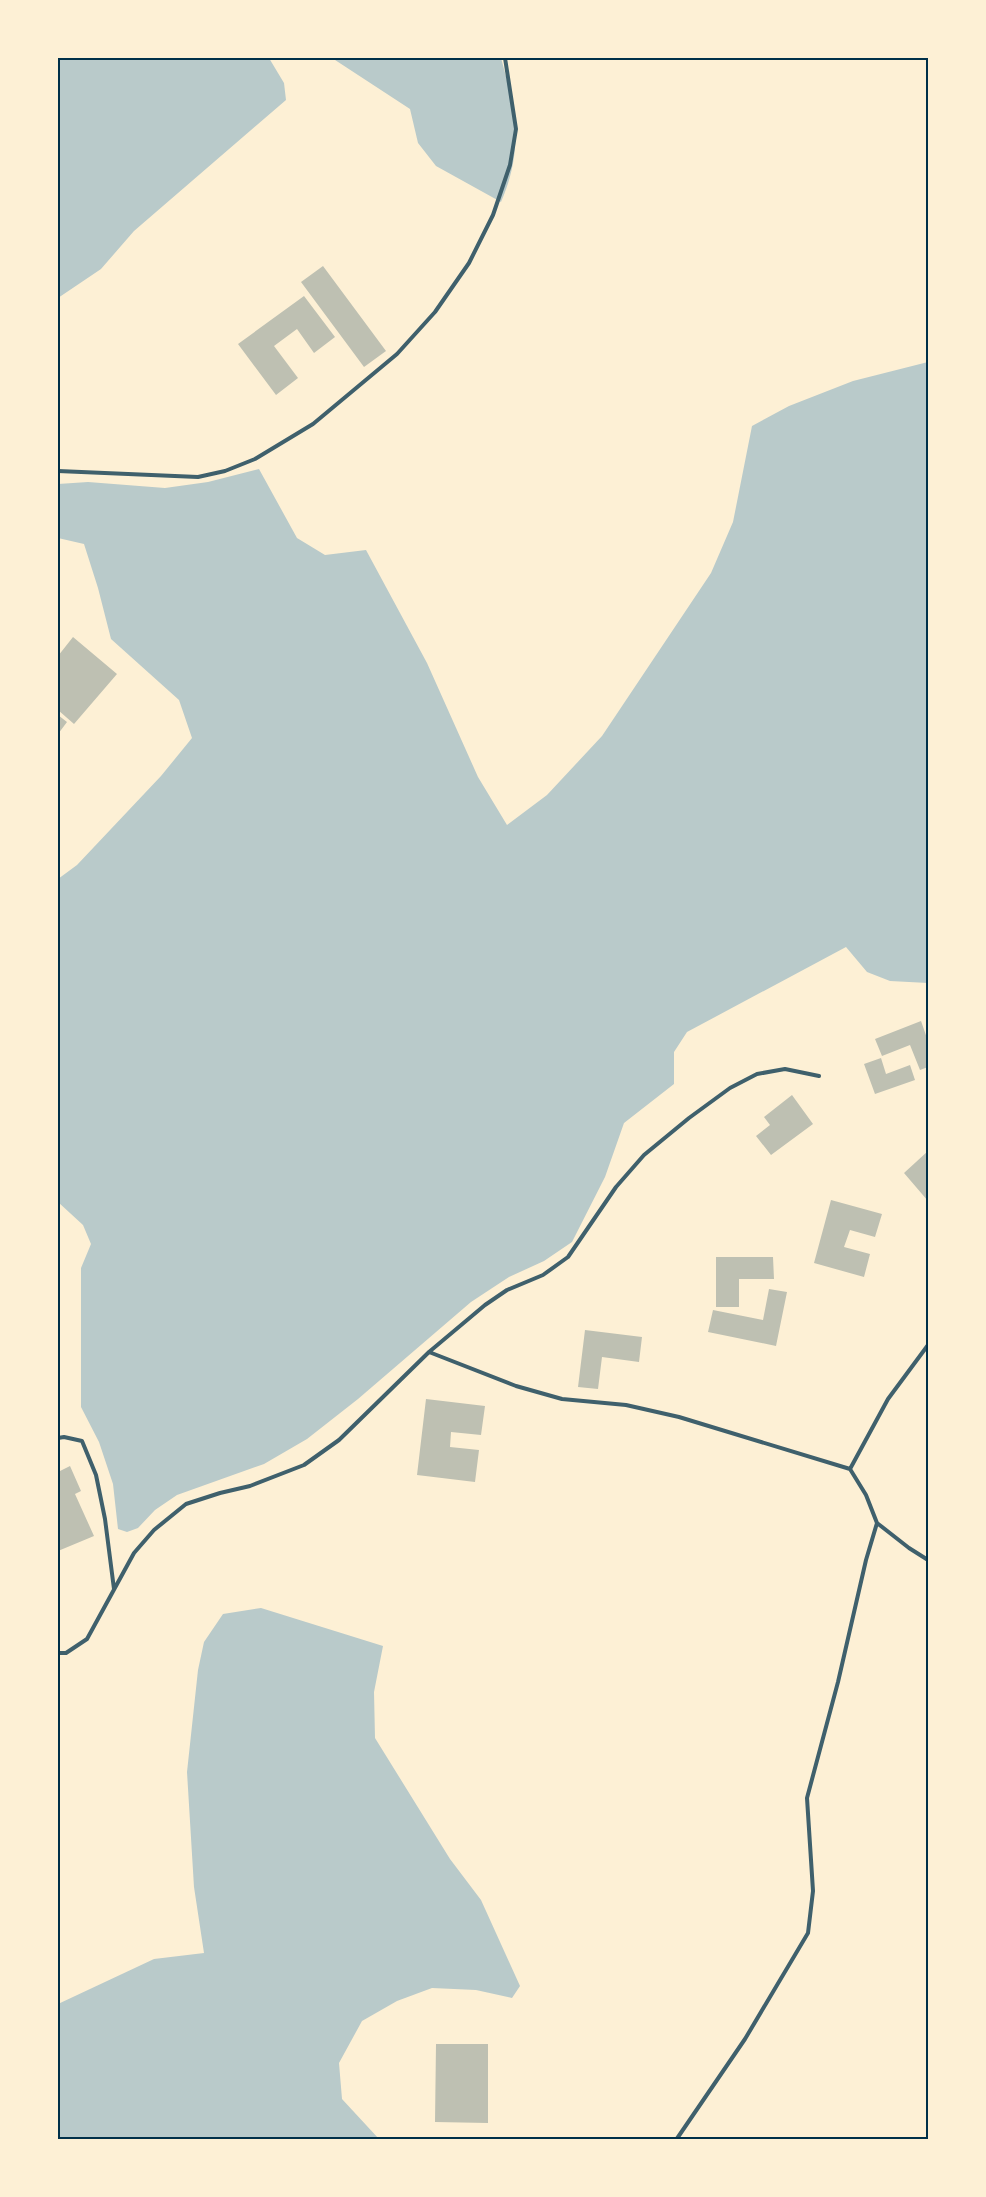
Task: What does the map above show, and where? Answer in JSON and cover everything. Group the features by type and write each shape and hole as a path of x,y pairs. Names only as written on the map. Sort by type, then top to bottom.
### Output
{"lane":[{"path":"58,471 198,477 226,471 255,459 312,424 397,354 435,312 469,263 493,215 510,165 516,129 505,58"},
{"path":"58,1653 66,1653 87,1639 139,1547 154,1530 186,1504 250,1486 304,1465 339,1440 429,1352 485,1305 507,1290 542,1276 568,1257 596,1219 616,1187 644,1155 689,1118 730,1088 757,1074 785,1069 819,1076"},
{"path":"850,1469 888,1399 928,1345"},
{"path":"429,1352 516,1386 562,1399 626,1405 678,1417 850,1469 866,1495 877,1523 908,1548 928,1560"},
{"path":"58,1438 64,1437 82,1441 96,1475 106,1519 114,1589"},
{"path":"676,2140 745,2039 808,1933 813,1892 807,1798 838,1682 866,1560 877,1523"}],"shaded area":[{"path":"58,58 269,58 284,83 286,100 134,231 101,269 58,298"},
{"path":"332,58 501,58 514,113 515,147 513,164 501,202 436,166 418,143 410,109"},
{"path":"928,362 928,983 890,981 867,972 846,947 687,1032 674,1052 674,1084 624,1123 605,1177 572,1242 544,1261 509,1277 471,1302 358,1399 307,1439 264,1464 177,1495 155,1510 138,1528 127,1532 118,1529 113,1484 99,1442 81,1407 81,1268 91,1244 83,1225 58,1202 58,879 77,865 161,776 192,738 179,700 111,639 84,544 58,538 58,484 88,482 165,488 208,482 259,469 297,538 325,555 366,550 427,663 478,777 507,825 547,795 602,736 711,573 733,522 752,426 789,406 853,381"},
{"path":"261,1608 383,1646 374,1692 375,1738 450,1859 481,1900 520,1986 512,1998 476,1990 432,1988 397,2001 362,2021 339,2063 342,2099 379,2139 58,2139 58,2004 154,1959 204,1953 194,1887 187,1772 198,1670 204,1642 223,1614"}],"building":[{"path":"323,266 386,351 364,367 301,282"},
{"path":"304,296 335,337 314,353 297,329 274,346 298,378 276,395 238,344"},
{"path":"73,637 117,674 74,724 58,710 58,656"},
{"path":"58,715 67,722 58,734"},
{"path":"921,1021 928,1041 928,1067 920,1070 910,1045 882,1056 875,1039"},
{"path":"881,1058 886,1074 910,1065 915,1080 875,1094 864,1064"},
{"path":"792,1095 813,1124 771,1155 756,1136 770,1125 764,1117"},
{"path":"928,1151 928,1201 904,1173"},
{"path":"831,1200 882,1214 875,1237 850,1230 844,1247 870,1254 864,1277 814,1263"},
{"path":"716,1257 773,1257 774,1279 739,1279 739,1307 716,1307"},
{"path":"769,1289 787,1292 776,1346 708,1332 713,1310 763,1320"},
{"path":"585,1330 642,1337 639,1362 602,1357 598,1389 578,1387"},
{"path":"426,1399 485,1406 481,1435 451,1432 450,1447 479,1450 475,1482 417,1475"},
{"path":"70,1466 81,1491 75,1494 94,1536 58,1551 58,1472"},
{"path":"436,2044 488,2044 488,2123 435,2122"}]}
